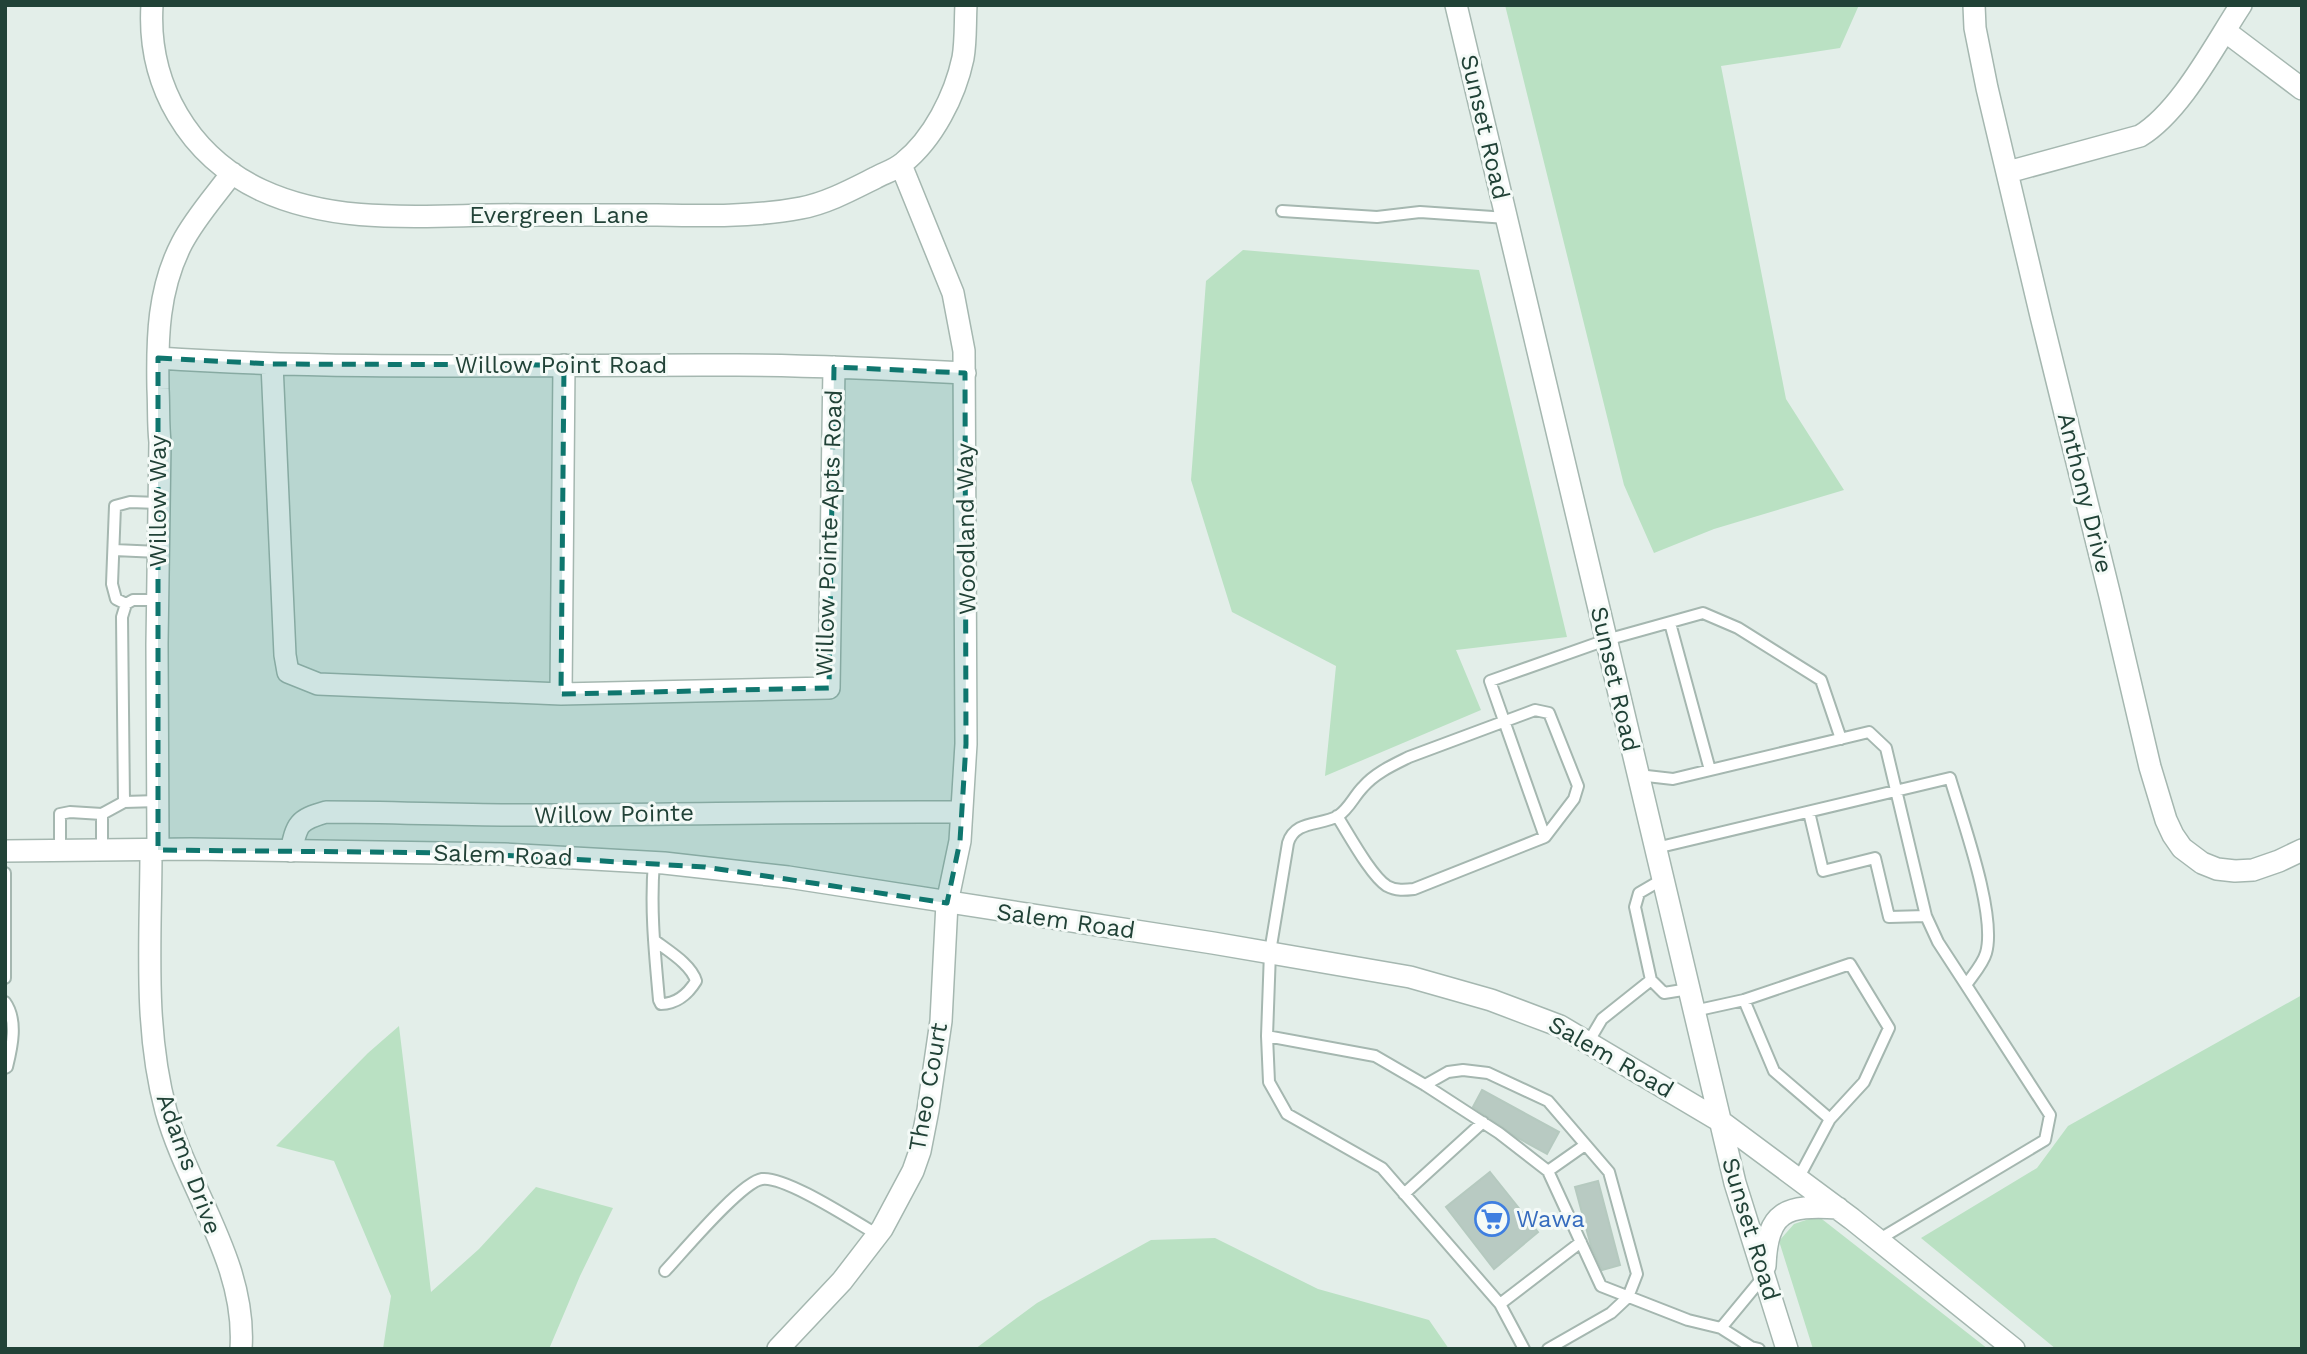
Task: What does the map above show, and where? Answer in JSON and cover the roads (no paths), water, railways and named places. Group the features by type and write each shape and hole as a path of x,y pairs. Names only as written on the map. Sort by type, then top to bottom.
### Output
{"street":[{"name":"Evergreen Lane","path":"152,5 153,52 167,96 191,135 207,152 232,173 263,191 286,199 351,214 396,217 507,214 701,216 765,213 805,207 837,197 901,165 926,138 952,93 962,60 966,5"},
{"name":"Sunset Road","path":"1457,5 1735,1183 1787,1349"},
{"name":"Anthony Drive","path":"1974,5 1975,28 1987,88 2150,767 2169,828 2177,842 2196,858 2209,866 2226,871 2263,868 2302,850"},
{"path":"2008,172 2140,136 2155,127 2179,99 2241,5"},
{"path":"2225,31 2302,89"},
{"name":"Woodland Way","path":"901,165 953,293 962,331 965,373 966,744 960,841 947,903"},
{"name":"Willow Way","path":"155,850 158,801 158,358 161,302 177,254 190,229 232,173"},
{"name":"Willow Point Road","path":"158,358 272,365 834,367 965,373"},
{"path":"272,365 285,655 288,672 318,684 561,694 564,365"},
{"name":"Willow Pointe Apts Road","path":"561,694 829,688 834,367"},
{"name":"Willow Pointe","path":"291,851 296,827 307,817 326,812 520,815 961,812"},
{"name":"Adams Drive","path":"155,850 151,1014 157,1074 174,1133 229,1268 240,1309 241,1349"},
{"name":"Salem Road","path":"5,851 517,854 654,862 788,877 1380,970 1429,982 1539,1017 1589,1041 1720,1121 1838,1208 2014,1349"},
{"name":"Theo Court","path":"778,1349 842,1281 878,1235 913,1171 929,1110 941,1021 947,903"},
{"path":"1764,1276 1765,1246 1779,1216 1798,1208 1838,1208"}],"lane":[{"path":"1282,211 1377,217 1420,212 1507,218"},
{"path":"126,604 116,598 112,584 115,506 130,502 159,503"},
{"path":"114,550 159,552"},
{"path":"124,802 122,617 126,604 133,600 158,600"},
{"path":"1545,837 1490,681 1606,640 1703,613 1738,628 1821,680 1841,739"},
{"path":"1671,622 1710,770"},
{"path":"1337,816 1373,872 1386,885 1399,890 1414,889 1545,837 1574,799 1578,786 1549,712 1535,710 1390,766 1363,786 1337,816 1296,829 1291,834 1270,952 1267,1036 1269,1082 1287,1114 1382,1168 1500,1304 1524,1349"},
{"path":"1638,775 1673,779 1869,732 1886,748 1926,916 1938,942 2050,1115 2045,1140 1878,1240"},
{"path":"1656,848 1950,778 1978,876 1989,928 1986,955 1966,985"},
{"path":"60,851 60,814 102,814 124,802 158,801"},
{"path":"1810,812 1824,871 1875,858 1889,917 1926,916"},
{"path":"102,814 102,851"},
{"path":"654,862 651,890 654,940 659,1000 661,1004 667,1004 676,1001 690,990 696,981 685,965 654,940"},
{"path":"5,873 5,978"},
{"path":"1663,879 1639,893 1635,907 1651,980 1664,993 1689,989"},
{"path":"1694,1011 1744,1000 1850,964 1889,1028 1864,1082 1830,1119 1798,1179"},
{"path":"1589,1041 1602,1019 1651,980"},
{"path":"1744,1000 1774,1071 1830,1119"},
{"path":"5,1002 10,1009 13,1043 8,1067 5,1068"},
{"path":"1267,1036 1375,1056 1425,1085 1483,1122 1548,1171 1601,1286 1688,1320 1721,1328 1751,1347 1759,1349"},
{"path":"1425,1085 1448,1072 1463,1070 1488,1073 1548,1101 1609,1172 1637,1273 1628,1297 1611,1314 1548,1349"},
{"path":"1404,1194 1483,1122"},
{"path":"1548,1171 1585,1145"},
{"path":"665,1271 741,1191 760,1180 772,1180 808,1195 878,1235"},
{"path":"1500,1304 1581,1242"},
{"path":"1721,1328 1764,1276"}],"place":[{"name":"Wawa","path":"1492,1219"}]}
